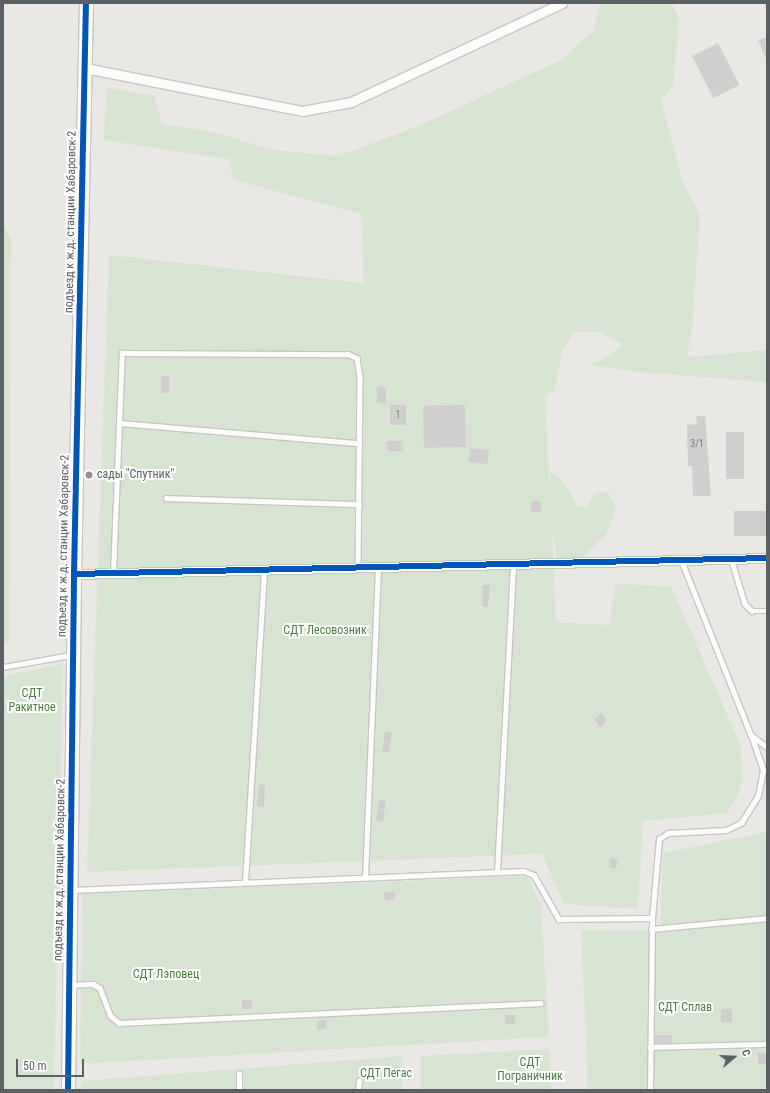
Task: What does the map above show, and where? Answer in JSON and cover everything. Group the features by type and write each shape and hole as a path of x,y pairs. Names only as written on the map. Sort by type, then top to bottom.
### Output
{"street":[{"name":"подъезд к ж.д. станции Хабаровск-2","path":"68,1090 74,574 86,3"},
{"path":"85,68 302,111 351,102 562,3"},
{"path":"74,574 767,558"}],"lane":[{"path":"113,573 122,353 348,354 357,358 360,368 358,567"},
{"path":"119,423 359,443"},
{"path":"166,498 359,504"},
{"path":"731,558 745,604 752,611 767,611"},
{"path":"650,1090 651,929 659,839 668,833 726,830 741,823 758,796 762,770 751,735 681,559"},
{"path":"497,872 513,563"},
{"path":"365,878 378,566"},
{"path":"245,882 264,569"},
{"path":"3,666 73,655"},
{"path":"751,735 767,747"},
{"path":"71,890 524,871 534,875 559,920 652,918"},
{"path":"651,929 767,918"},
{"path":"70,985 93,984 100,988 111,1016 119,1023 541,1003"},
{"path":"650,1047 767,1044"},
{"path":"239,1074 239,1090"},
{"path":"358,1090 359,1081"}],"green space":[{"name":"СДТ Лесовозник","path":"600,3 672,3 679,20 673,86 661,100 682,180 700,214 692,328 687,357 767,350 767,382 638,372 591,365 613,353 623,344 598,332 574,332 562,350 555,390 545,396 550,497 550,473 557,475 571,493 577,507 588,506 594,493 608,492 616,508 606,535 580,559 557,558 552,530 556,622 609,625 616,584 671,586 740,744 743,778 736,799 727,813 643,821 638,909 564,904 542,854 87,872 109,255 364,283 361,214 234,180 228,159 103,140 107,88 154,96 162,124 217,133 272,150 338,156 416,127 561,60 593,31"},
{"path":"3,224 11,239 9,642 3,643"},
{"name":"СДТ Ракитное","path":"63,664 54,1090 3,1090 3,676"},
{"name":"СДТ Сплав","path":"767,832 767,1090 588,1090 581,930 660,931 663,853"},
{"name":"СДТ Лэповец","path":"527,876 541,905 549,1037 80,1064 82,894"},
{"name":"СДТ Пограничник","path":"550,1049 551,1090 420,1090 421,1056"},
{"name":"СДТ Пегас","path":"403,1056 402,1090 81,1090 81,1081"}],"building":[{"path":"767,37 767,61 758,40"},
{"path":"718,43 739,85 713,98 692,56"},
{"path":"161,376 169,376 169,393 161,393"},
{"path":"377,387 386,387 386,403 377,403"},
{"path":"390,405 406,405 406,425 390,425"},
{"path":"465,405 466,447 424,448 423,406"},
{"path":"696,416 705,416 711,496 693,496 692,466 688,466 687,425 697,424"},
{"path":"726,432 744,432 744,479 726,479"},
{"path":"387,441 403,441 403,451 387,451"},
{"path":"470,448 489,450 487,464 469,462"},
{"path":"531,501 541,501 541,512 531,512"},
{"path":"734,511 767,511 767,536 734,536"},
{"path":"483,585 490,585 488,607 482,606"},
{"path":"601,713 607,720 600,727 594,719"},
{"path":"385,731 392,732 389,753 382,752"},
{"path":"259,784 265,785 264,807 257,806"},
{"path":"379,800 386,801 383,822 376,821"},
{"path":"610,858 618,859 616,869 609,867"},
{"path":"384,892 395,892 395,899 385,900"},
{"path":"242,1000 252,1000 252,1009 242,1009"},
{"path":"721,1009 732,1009 732,1022 721,1022"},
{"path":"505,1015 515,1015 515,1024 505,1024"},
{"path":"326,1020 326,1029 317,1030 317,1021"},
{"path":"655,1035 672,1035 672,1043 655,1043"},
{"path":"758,1053 767,1053 767,1064 758,1064"}],"cycle path":[{"path":"68,1090 74,574 86,3"},
{"path":"74,574 767,558"}],"place":[{"name":"сады \"Спутник\"","path":"89,475"}]}
